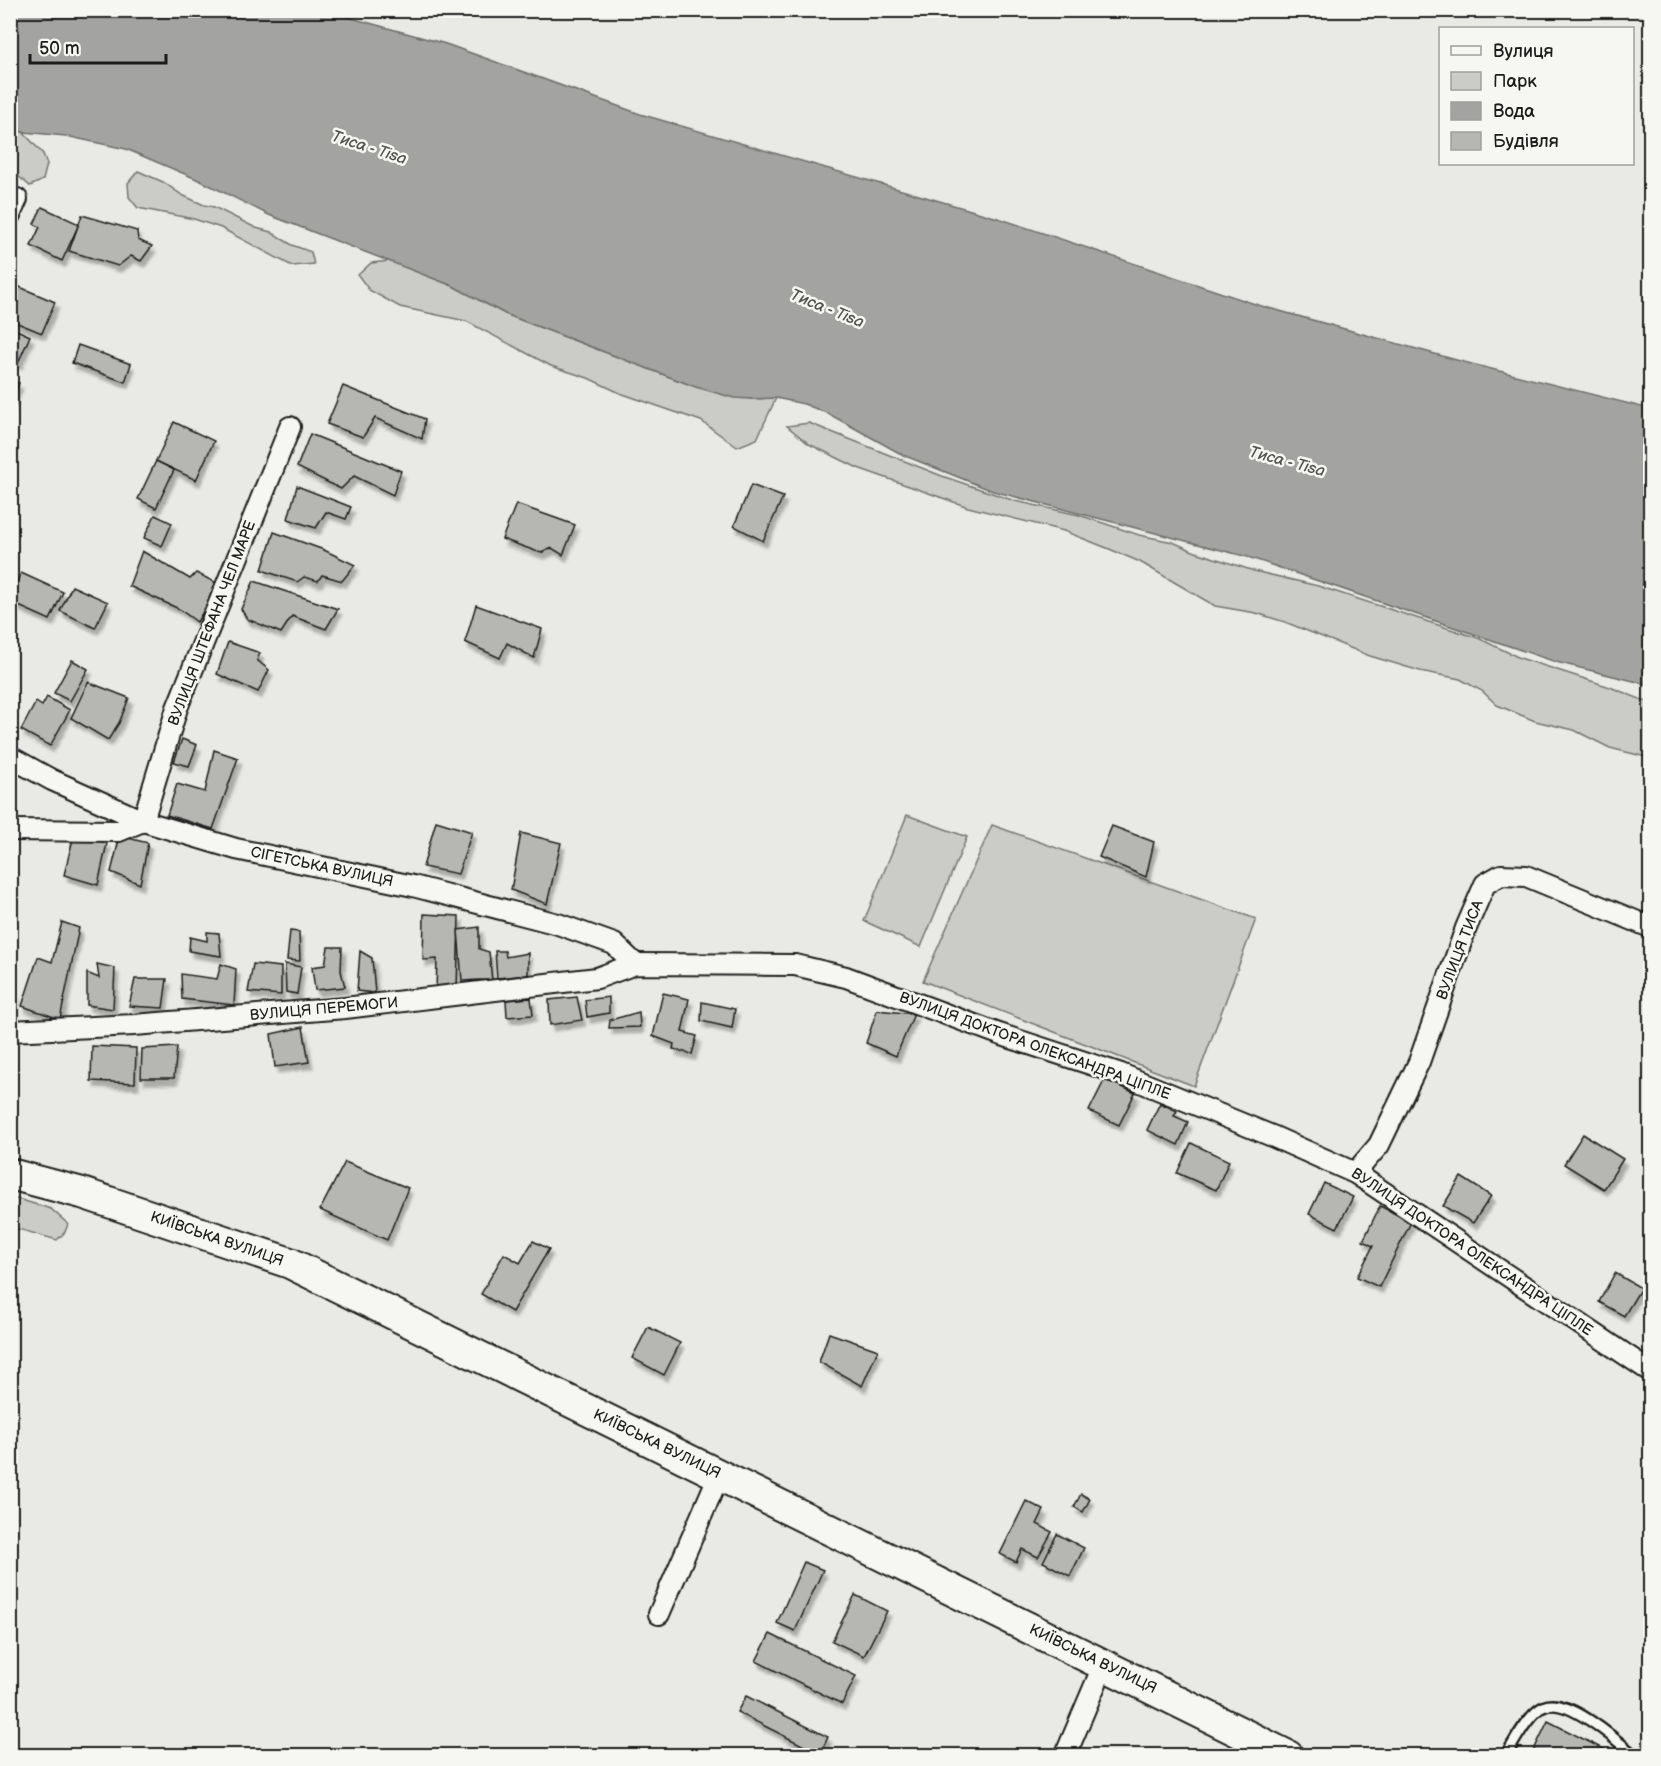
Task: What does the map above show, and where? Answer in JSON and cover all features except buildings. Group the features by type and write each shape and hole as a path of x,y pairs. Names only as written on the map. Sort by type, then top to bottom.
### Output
{"main road":[{"name":"КИЇВСЬКА ВУЛИЦЯ","path":"10,1174 82,1193 290,1263 1287,1755"}],"street":[{"name":"ВУЛИЦЯ ШТЕФАНА ЧЕЛ МАРЕ","path":"143,821 177,708 290,427"},
{"name":"СІГЕТСЬКА ВУЛИЦЯ","path":"10,757 51,780 143,821 236,849 412,886 558,924 614,944 635,964"},
{"path":"10,830 119,831 143,821"},
{"name":"ВУЛИЦЯ ТИСА","path":"1355,1173 1379,1145 1419,1062 1466,928 1485,884 1501,875 1526,876 1650,927"},
{"name":"ВУЛИЦЯ ПЕРЕМОГИ","path":"10,1030 134,1025 345,1008 597,978 635,964"},
{"name":"ВУЛИЦЯ ДОКТОРА ОЛЕКСАНДРА ЦІПЛЕ","path":"635,964 795,965 846,977 999,1034 1121,1074 1355,1173 1650,1371"},
{"path":"658,1614 719,1475"},
{"path":"1065,1755 1104,1664"}],"lane":[{"path":"1506,1755 1527,1723 1543,1707 1560,1705 1604,1729 1635,1755"}],"green space":[{"path":"10,127 23,132 43,154 47,164 43,180 30,186 11,170"},
{"path":"138,171 163,182 182,195 214,207 256,228 271,232 292,245 311,252 314,264 292,266 221,228 194,219 138,208 129,197 128,183"},
{"path":"390,261 453,286 505,314 696,387 751,399 776,398 757,439 737,447 701,421 551,366 466,321 400,307 369,290 358,275 371,263"},
{"path":"809,423 942,476 1015,501 1079,515 1139,535 1173,542 1254,571 1318,586 1478,638 1520,658 1610,687 1650,703 1650,758 1610,748 1574,730 1535,721 1497,705 1482,691 1460,679 1420,671 1370,656 1285,622 1256,613 1215,606 1140,562 1064,531 968,507 858,468 809,444 787,426"},
{"path":"907,815 967,837 921,947 864,921"},
{"path":"992,825 1256,919 1194,1086 923,981"},
{"path":"11,1197 51,1209 68,1224 65,1232 57,1240 11,1227"}],"water":[{"name":"Тиса - Tisa","path":"11,10 326,11 446,44 640,114 998,218 1258,305 1460,361 1650,409 1650,685 1556,662 1248,557 993,491 903,455 829,414 804,404 776,398 734,398 696,387 505,314 453,286 269,215 199,180 126,149 66,136 23,132 11,127"}]}
